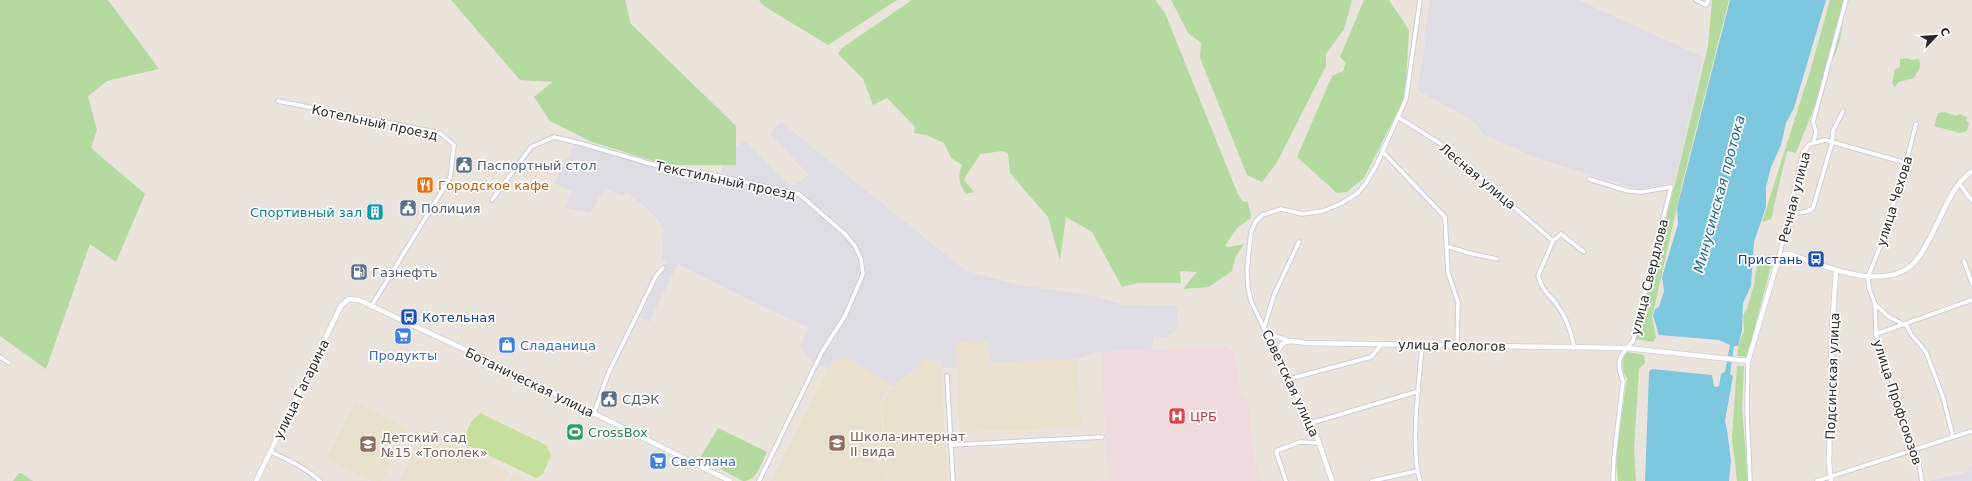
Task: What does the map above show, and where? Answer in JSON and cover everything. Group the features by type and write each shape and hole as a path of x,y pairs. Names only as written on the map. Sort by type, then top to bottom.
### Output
{"street":[{"path":"1289,341 1273,335 1264,328 1251,301 1247,270 1252,232 1256,221 1262,215 1281,209 1302,214 1323,211 1342,203 1358,193 1366,183 1406,99 1420,0"},
{"path":"1696,0 1706,5 1708,0"},
{"path":"1846,0 1814,115 1813,122 1816,132 1814,142 1824,140 1906,163"},
{"name":"Котельный проезд","path":"278,101 440,133 454,144 450,178 372,305"},
{"path":"1789,212 1808,212 1813,208 1832,143 1833,131 1843,111"},
{"name":"Лесная улица","path":"1398,118 1444,146 1554,240"},
{"name":"улица Чехова","path":"1868,277 1881,244 1906,163 1916,124"},
{"name":"Текстильный проезд","path":"492,200 531,147 554,137 665,168 718,176 799,194 845,234 855,246 861,259 862,274 845,316 822,352 759,481"},
{"name":"Речная улица","path":"1778,256 1803,152 1805,147 1814,142"},
{"path":"1382,151 1446,217 1448,272 1458,302 1457,346"},
{"path":"1750,481 1747,410 1748,361 1778,256 1790,254 1836,271 1868,277 1888,275 1906,269 1918,259 1950,197 1959,183 1972,171"},
{"name":"улица Свердлова","path":"1588,179 1628,191 1641,192 1671,187 1633,341 1620,356 1619,369 1623,381 1614,458 1613,481"},
{"path":"1959,183 1972,201"},
{"path":"1574,346 1571,331 1562,312 1542,290 1538,276 1554,240 1561,234 1584,252"},
{"name":"Советская улица","path":"1299,242 1274,296 1264,328 1311,423 1332,481"},
{"path":"1446,246 1469,253 1497,258"},
{"path":"1964,261 1972,284"},
{"path":"594,413 608,374 656,276 663,268"},
{"name":"Подсинская улица","path":"1831,479 1829,463 1832,330 1836,271"},
{"name":"улица Профсоюзов","path":"1868,277 1869,288 1875,304 1876,334 1914,449 1922,481"},
{"name":"Ботаническая улица","path":"349,299 359,300 372,305 730,481"},
{"name":"улица Гагарина","path":"256,481 341,306 349,299"},
{"path":"1876,334 1903,323 1972,300"},
{"path":"1875,304 1890,317 1903,323 1926,352 1943,397 1953,437"},
{"path":"1277,355 1280,345 1289,341"},
{"name":"улица Геологов","path":"1289,341 1306,343 1422,346 1574,346 1627,348 1748,361"},
{"path":"1289,379 1371,357 1382,344"},
{"path":"1420,481 1417,471 1416,425 1422,346"},
{"path":"0,357 8,363"},
{"path":"947,376 953,481"},
{"path":"1311,423 1419,391"},
{"path":"1817,481 1831,479 1914,449 1972,431"},
{"path":"951,445 1102,437"},
{"path":"1286,481 1276,452 1300,442 1318,443"},
{"path":"271,452 299,466 320,481"},
{"path":"1372,481 1417,471"}],"shaded area":[{"path":"1430,0 1578,0 1703,57 1674,183 1639,189 1540,159 1484,135 1472,120 1417,90 1426,39 1424,37"},
{"path":"781,122 966,271 1020,285 1093,296 1124,305 1178,306 1176,331 1165,337 1153,336 1152,350 1101,351 1078,359 989,363 956,342 957,368 941,368 940,361 923,363 893,386 843,355 839,362 833,360 829,369 813,362 800,347 808,327 768,309 678,264 649,322 640,318 666,262 662,259 664,227 648,209 627,193 623,196 605,188 590,213 566,208 572,191 554,183 575,143 699,174 721,174 725,154 745,141 792,187 809,175 770,134"},
{"path":"988,341 990,363 1078,359 1081,427 960,432 956,342"},
{"name":"ЦРБ","path":"1227,347 1234,353 1241,392 1249,405 1253,454 1262,481 1100,481 1100,479 1108,479 1101,351"},
{"name":"Школа-интернат II вида","path":"843,355 890,384 880,404 886,481 771,481 834,359 839,362"},
{"path":"923,360 941,361 947,481 887,481 882,404 890,389 923,363 921,362"},
{"name":"Детский сад №15 «Тополек»","path":"355,402 408,429 382,481 372,481 327,459"},
{"path":"424,430 510,472 505,481 400,481"},
{"path":"1972,466 1972,481 1929,481 1964,473 1968,471 1968,467"},
{"path":"513,473 529,481 509,481"}],"green space":[{"path":"0,0 108,0 159,69 107,81 88,96 97,130 91,148 145,194 116,262 90,244 46,369 0,336"},
{"path":"451,0 625,0 631,24 736,126 736,165 666,165 592,142 550,121 534,97 552,82 520,80"},
{"path":"759,0 897,0 828,45 764,6"},
{"path":"912,0 1155,0 1165,13 1237,192 1242,201 1248,202 1251,218 1237,228 1225,246 1230,247 1244,244 1235,258 1232,271 1209,287 1183,289 1197,272 1180,271 1181,283 1138,283 1122,287 1092,232 1066,217 1060,261 1048,217 1010,173 1008,154 1003,151 980,154 964,180 974,192 966,194 960,180 962,165 951,158 944,143 926,135 914,133 915,127 887,98 873,105 863,79 838,54 842,48"},
{"path":"1171,0 1352,0 1344,29 1326,54 1326,66 1276,164 1262,182 1247,175 1200,58 1201,43 1188,33"},
{"path":"1364,0 1389,0 1409,30 1405,97 1364,178 1347,192 1337,193 1297,157 1332,76 1343,71 1346,63 1340,57"},
{"path":"1712,0 1729,0 1684,176 1652,317 1656,337 1653,342 1635,339 1642,317 1643,299 1674,188 1708,46"},
{"path":"1830,0 1846,0 1840,40 1835,55 1829,62 1821,90 1796,153 1787,151 1771,219 1762,222 1811,68"},
{"path":"1907,58 1911,60 1919,59 1919,69 1914,78 1899,82 1895,87 1892,84 1895,69 1900,67 1900,59"},
{"path":"1945,112 1956,116 1960,114 1967,117 1966,121 1969,123 1967,131 1960,133 1934,126 1938,113"},
{"path":"1766,255 1774,255 1747,357 1737,356 1739,343 1744,331 1743,315 1747,309 1754,284 1758,259 1764,260"},
{"path":"1628,352 1644,355 1645,363 1639,369 1634,450 1636,481 1618,481 1616,455 1627,379 1623,371 1622,359"},
{"path":"1737,366 1744,366 1742,409 1748,481 1737,481 1732,437"},
{"path":"480,413 546,445 551,455 543,474 536,478 467,445 463,441 471,422"},
{"path":"718,428 767,452 752,478 743,481 700,458"},
{"path":"19,473 21,473 33,481 13,481"}],"water":[{"name":"Минусинская протока","path":"1730,0 1826,0 1794,108 1786,123 1781,145 1771,167 1766,187 1766,207 1754,242 1751,286 1743,303 1742,331 1738,346 1734,346 1730,374 1733,376 1725,421 1731,461 1729,481 1645,481 1649,372 1652,369 1712,375 1714,386 1719,386 1721,374 1725,372 1730,345 1719,340 1659,335 1653,316 1655,309 1659,307 1664,291 1662,277 1678,224 1677,208"}],"place":[{"name":"Паспортный стол","path":"464,165"},
{"name":"Городское кафе","path":"425,185"},
{"name":"Полиция","path":"408,208"},
{"name":"Спортивный зал","path":"375,212"},
{"name":"Пристань","path":"1816,259"},
{"name":"Газнефть","path":"359,272"},
{"name":"Котельная","path":"409,317"},
{"name":"Продукты","path":"403,336"},
{"name":"Сладаница","path":"507,345"},
{"name":"СДЭК","path":"609,399"},
{"name":"ЦРБ","path":"1177,416"},
{"name":"CrossBox","path":"575,432"},
{"name":"Школа-интернат II вида","path":"837,443"},
{"name":"Детский сад №15 «Тополек»","path":"368,444"},
{"name":"Светлана","path":"658,461"}]}
